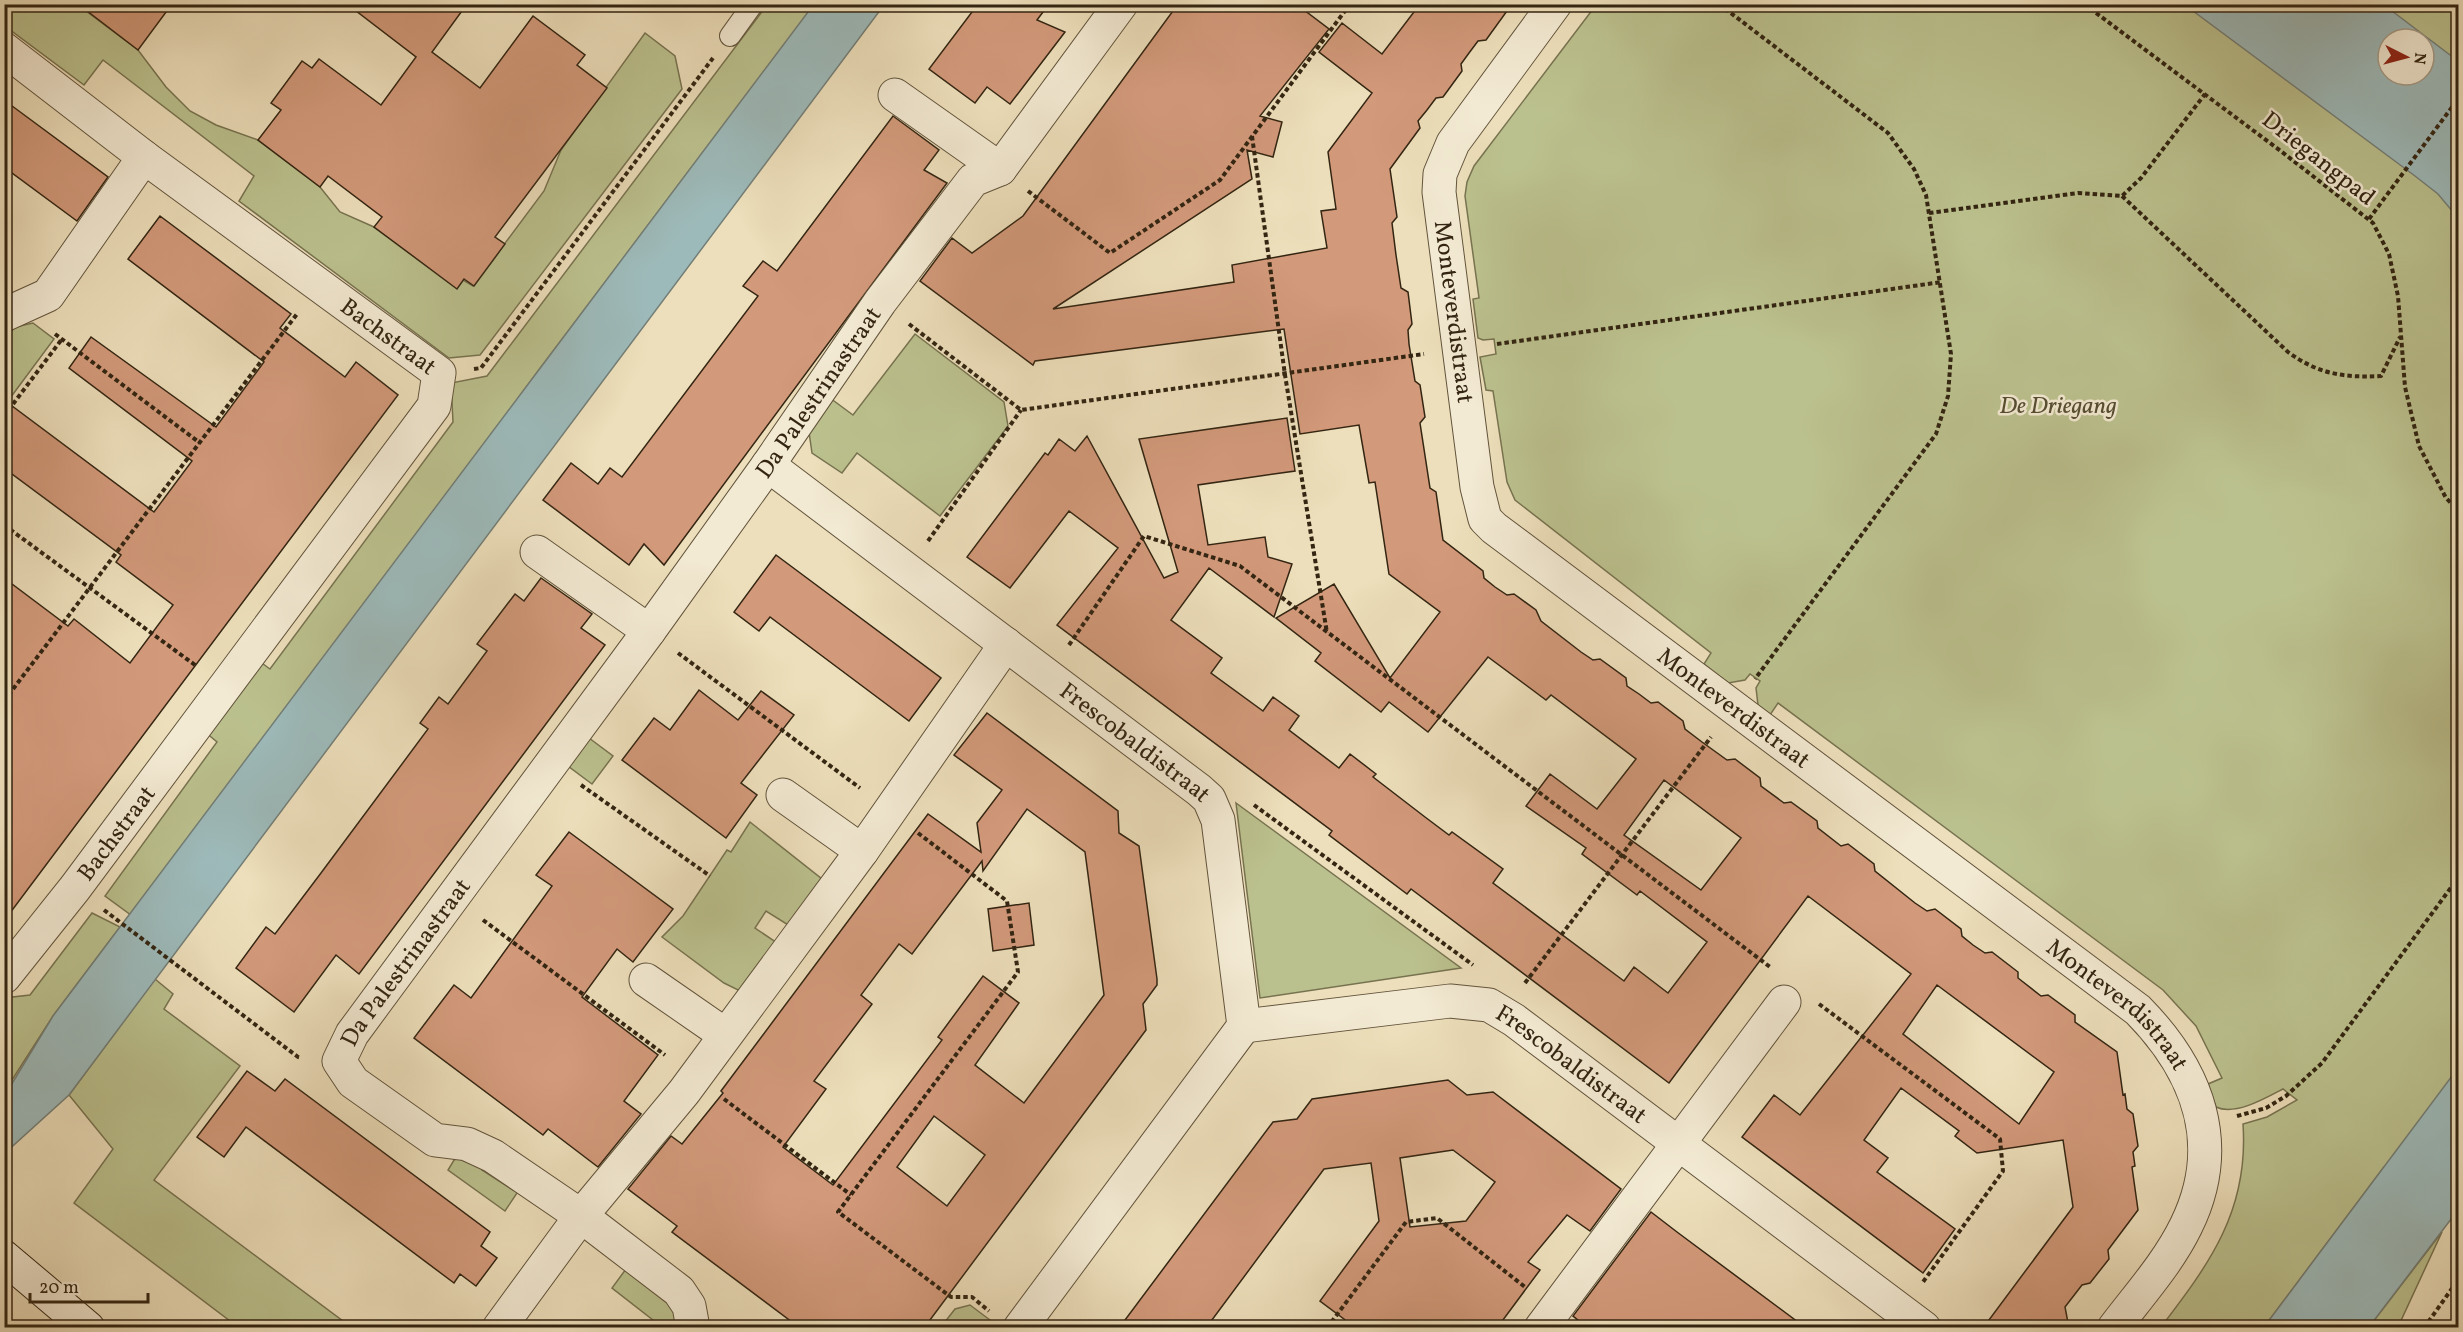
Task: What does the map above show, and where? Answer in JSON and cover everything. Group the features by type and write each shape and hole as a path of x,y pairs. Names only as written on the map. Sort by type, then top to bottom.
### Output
{"street":[{"path":"895,95 1000,169 1121,4"},
{"name":"Monteverdistraat","path":"1556,4 1453,143 1440,174 1439,192 1459,349 1477,487 1485,519 2138,1010 2163,1036 2180,1060 2198,1100 2203,1122 2204,1152 2200,1189 2186,1227 2163,1264 2115,1328"},
{"name":"Bachstraat","path":"4,50 144,157 439,373 434,406 4,977"},
{"path":"13,311 48,295 144,157"},
{"name":"Da Palestrinastraat","path":"693,1328 688,1306 679,1291 581,1216 494,1156 467,1144 435,1140 353,1082 339,1060 352,1034 451,896 649,631 768,465 880,302 973,180 1000,169"},
{"name":"Frescobaldistraat","path":"768,465 1209,799 1218,820 1244,1026 1450,1001 1496,1008 1913,1319"},
{"path":"537,552 649,631"},
{"path":"499,1328 581,1216 684,1092 693,1076 862,850 1006,644"},
{"path":"783,795 862,850"},
{"path":"646,980 724,1034"},
{"path":"1548,1319 1791,991"},
{"path":"1020,1328 1244,1026"},
{"path":"4,1257 78,1318 103,1328"}],"lane":[{"path":"730,36 753,4"}],"path":[{"path":"1000,169 1110,253 1220,180 1350,4"},
{"path":"1209,799 1239,795 1481,971 1496,1008 1621,856 1936,434 1948,396 1951,354 1942,282 1926,195 1914,169 1888,133 1719,4"},
{"name":"Driegangpad","path":"2084,4 2369,219 2390,254 2398,296 2405,387 2419,446 2446,498 2458,510"},
{"path":"439,373 482,368 730,36"},
{"path":"2122,196 2141,178 2205,94"},
{"path":"2369,219 2458,99"},
{"path":"1252,136 1285,375 1327,633"},
{"path":"1929,213 2078,193 2122,196 2288,352 2308,366 2359,377 2381,376 2401,336"},
{"path":"880,302 1021,410 1942,282"},
{"path":"4,701 319,285"},
{"path":"13,311 62,339 200,443"},
{"path":"4,416 62,339"},
{"path":"907,570 1021,410"},
{"path":"4,525 88,589 225,686"},
{"path":"1048,676 1144,536 1240,566 1621,856 1791,991 2000,1139 2003,1171 1913,1319"},
{"path":"649,631 1007,900 1018,972 838,1212 951,1297 972,1297 990,1312"},
{"path":"550,764 710,876"},
{"path":"2203,1122 2266,1108 2305,1081 2322,1063 2458,878"},
{"path":"451,896 851,1195"},
{"path":"112,916 298,1057 339,1060"},
{"path":"1327,1328 1406,1222 1437,1218 1548,1319"},
{"path":"2424,1328 2458,1280"}],"green space":[{"path":"5,5 78,5 138,50 166,87 190,111 216,125 258,140 320,187 340,212 374,227 473,286 544,191 561,150 645,33 675,56 682,89 480,355 449,358 239,201 254,176 103,60 84,85 5,26"},
{"path":"767,5 814,5 538,371 135,918 105,896 217,742 205,732 259,661 270,669 453,422 451,383 487,376"},
{"name":"De Driegang","path":"1596,5 2458,5 2458,1142 2384,1167 2264,1327 2161,1327 2195,1280 2223,1234 2240,1183 2243,1124 2267,1117 2297,1100 2283,1089 2241,1108 2216,1107 2208,1084 2222,1078 2196,1026 2163,990 1778,703 1770,715 1758,705 1756,688 1760,681 1750,674 1745,680 1728,683 1704,664 1711,653 1515,500 1507,482 1493,391 1486,390 1480,357 1496,354 1494,339 1478,338 1473,299 1479,298 1465,196 1467,182 1474,166"},
{"path":"33,323 54,339 5,405 4,340 15,327"},
{"path":"915,334 1004,402 1008,426 940,516 857,453 842,473 812,453 809,432 830,398 853,415"},
{"path":"589,738 613,756 592,784 568,766"},
{"path":"1236,803 1461,968 1260,998"},
{"path":"750,822 827,883 793,928 766,911 755,928 780,945 749,985 738,990 724,983 662,937 683,916 727,850 731,852"},
{"path":"92,913 120,927 53,1016 12,1080 5,1080 4,998 30,995"},
{"path":"155,979 173,994 164,1009 240,1066 154,1180 351,1327 238,1327 74,1203 113,1149 69,1095"},
{"path":"462,1156 487,1163 482,1170 513,1190 519,1190 505,1211 448,1170 454,1160"},
{"path":"2442,1232 2398,1327 2369,1327"},
{"path":"626,1269 676,1308 677,1323 674,1327 662,1327 612,1288"},
{"path":"970,1305 990,1320 984,1327 941,1327 955,1309"}],"water":[{"path":"814,4 884,5 69,1095 5,1153 5,1095 53,1016"},
{"path":"2185,5 2384,5 2413,27 2376,27 2376,87 2436,87 2436,44 2458,61 2458,218 2438,194"},
{"path":"2458,1068 2458,1210 2369,1327 2264,1327"}],"building":[{"path":"78,4 172,4 138,50"},
{"path":"347,4 467,4 432,52 480,88 533,16 585,55 577,65 607,88 495,237 505,244 474,286 464,279 457,289 374,227 382,217 328,176 320,187 258,140 281,110 271,103 302,61 312,68 319,59 381,105 416,57"},
{"path":"978,4 1049,4 1037,20 1065,32 1010,104 987,87 975,103 929,69"},
{"path":"1178,4 1296,4 1329,29 1260,116 1282,122 1273,157 1247,150 1252,179 1053,309 1234,282 1232,265 1327,248 1321,211 1336,209 1328,152 1372,93 1319,52 1342,23 1382,54 1420,4 1512,4 1486,40 1478,41 1469,53 1461,64 1462,71 1443,97 1436,98 1418,121 1420,128 1390,169 1397,217 1392,223 1396,255 1401,288 1408,292 1412,324 1408,330 1409,344 1415,381 1420,385 1425,417 1420,423 1430,488 1436,492 1443,540 1483,571 1484,578 1495,587 1507,595 1514,594 1536,610 1541,621 1581,652 1593,660 1600,659 1626,678 1627,686 1651,703 1658,702 1683,721 1685,729 1727,760 1735,759 1760,778 1761,786 1784,803 1791,802 1817,821 1818,828 1841,846 1848,844 1874,864 1875,871 1915,903 1927,911 1935,909 1961,929 1962,936 1973,945 1985,953 1992,952 2018,972 2018,978 2041,996 2048,995 2075,1015 2075,1022 2117,1052 2123,1095 2125,1094 2127,1109 2133,1114 2138,1146 2133,1152 2135,1166 2132,1167 2138,1210 2108,1250 2109,1259 2090,1283 2082,1285 2065,1307 2069,1328 1983,1328 2073,1207 2063,1140 1977,1153 1955,1136 1959,1131 1901,1088 1864,1140 1888,1158 1877,1172 1955,1229 1923,1273 1742,1137 1774,1095 1800,1115 1911,974 1808,896 1669,1083 1411,889 1407,894 1329,835 1332,831 1057,625 1118,548 1069,511 1010,588 967,557 1045,453 1048,455 1059,439 1075,451 1087,436 1164,578 1178,572 1139,439 1287,418 1295,471 1198,485 1208,545 1265,537 1268,557 1292,564 1274,617 1209,568 1171,620 1222,658 1211,673 1263,711 1273,697 1299,716 1289,730 1339,768 1350,754 1376,774 1373,777 1425,817 1449,835 1452,832 1503,869 1493,883 1624,981 1634,967 1668,993 1707,942 1640,891 1637,895 1582,854 1586,848 1526,806 1550,774 1597,809 1636,759 1551,695 1546,700 1488,657 1428,732 1389,702 1381,712 1315,661 1321,653 1276,618 1334,584 1390,678 1440,612 1389,574 1375,482 1369,483 1359,425 1300,434 1284,329 1035,361 1033,365 920,281 952,238 972,253 1023,216","holes":["1664,780 1741,838 1701,890 1624,835","1937,985 2054,1072 2019,1124 1903,1034"]},
{"path":"4,100 108,177 77,221 4,167"},
{"path":"893,116 939,150 924,170 947,183 664,565 644,544 629,565 543,500 571,463 598,484 610,468 622,477 758,296 743,286 763,261 777,271"},
{"path":"160,216 291,314 280,328 345,377 356,362 398,395 4,921 4,578 68,626 74,619 130,663 173,605 116,562 121,555 4,468 4,400 154,512 192,461 69,368 91,337 216,427 264,362 128,259"},
{"path":"776,555 941,678 909,721 770,617 759,631 734,612"},
{"path":"541,578 592,614 581,628 605,645 359,974 336,955 294,1012 236,968 266,927 275,934 321,873 428,729 420,723 439,697 448,704 487,651 477,644 515,594 524,601"},
{"path":"699,690 738,720 761,691 794,715 741,783 757,795 726,838 622,760 654,718 670,730"},
{"path":"987,713 1118,811 1119,833 1139,846 1157,979 1157,985 1143,1004 1146,1030 924,1328 800,1328 672,1232 677,1226 628,1189 671,1136 682,1144 723,1093 721,1091 928,814 981,852 977,823 1002,790 954,755","holes":["1027,809 1085,852 1104,995 1024,1103 975,1065 1019,1003 983,976 938,1037 942,1040 833,1185 783,1147 826,1089 814,1081 872,1004 861,995 899,944 912,954 982,861 983,871","934,1116 985,1155 947,1206 897,1167"]},
{"path":"569,832 673,909 633,962 617,949 582,997 658,1055 624,1101 641,1114 598,1167 548,1129 543,1135 414,1038 454,985 471,998 552,886 536,875"},
{"path":"1029,903 1034,945 993,951 988,909"},
{"path":"247,1071 275,1091 285,1079 490,1232 481,1246 497,1258 476,1286 460,1274 454,1283 246,1127 224,1157 197,1137"},
{"path":"1448,1080 1467,1095 1493,1092 1621,1189 1590,1231 1567,1215 1528,1262 1540,1270 1497,1328 1356,1328 1320,1301 1379,1221 1371,1163 1324,1169 1206,1328 1119,1328 1273,1122 1297,1119 1312,1099","holes":["1453,1150 1495,1182 1466,1221 1410,1227 1400,1158"]},
{"path":"1651,1212 1806,1328 1588,1328 1573,1316"}]}
